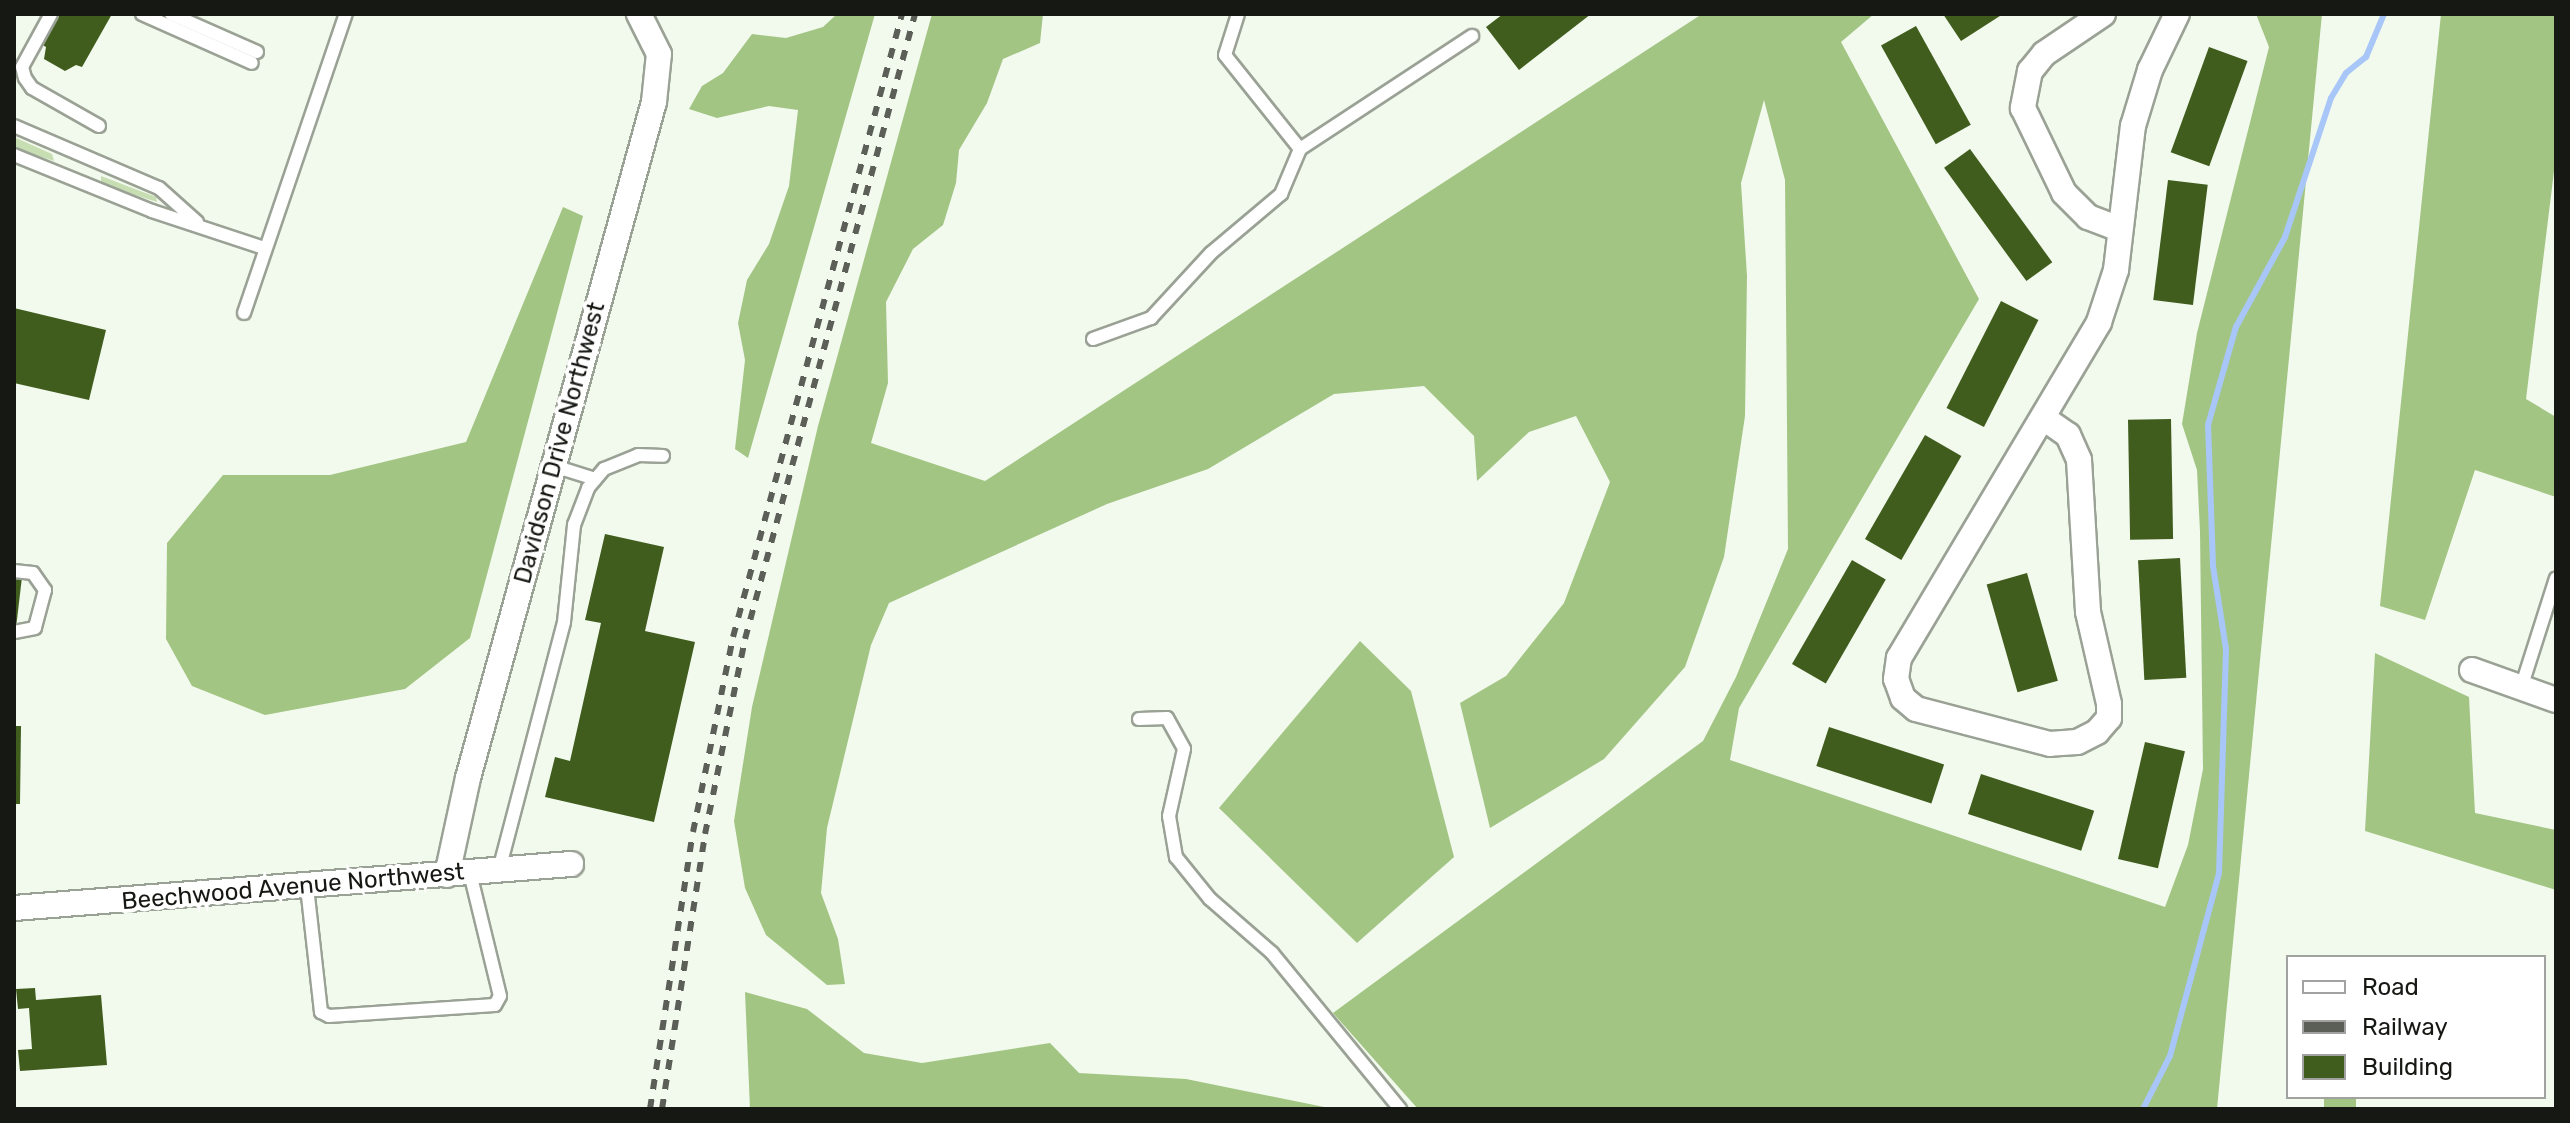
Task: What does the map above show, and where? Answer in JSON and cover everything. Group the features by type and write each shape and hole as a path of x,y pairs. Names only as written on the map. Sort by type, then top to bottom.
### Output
{"street":[{"path":"2103,14 2044,54 2030,71 2023,108 2064,193 2088,217 2119,229"},
{"path":"2045,419 2068,435 2079,460 2088,612 2109,704 2109,718 2097,732 2077,742 2050,744 1916,709 1903,698 1896,679 1899,658 2045,419 2111,294 2133,126 2150,70 2174,15"},
{"name":"Davidson Drive Northwest","path":"458,874 468,778 654,102 659,54 647,17"},
{"path":"2472,670 2556,700"},
{"name":"Beechwood Avenue Northwest","path":"14,908 571,864"}],"lane":[{"path":"51,14 22,67 25,78 32,88 99,126"},
{"path":"142,14 255,57 171,14"},
{"path":"244,313 346,14"},
{"path":"1238,14 1225,55 1300,149"},
{"path":"1093,339 1151,318 1211,253 1281,194 1300,149 1472,36"},
{"path":"14,126 159,188 199,224"},
{"path":"14,155 264,248"},
{"path":"76,180 83,156"},
{"path":"499,870 564,622 574,525 595,479 604,469 638,455 663,456"},
{"path":"554,466 595,479"},
{"path":"14,571 33,573 45,590 35,628 14,632"},
{"path":"2521,688 2556,578"},
{"path":"1139,719 1167,718 1184,749 1169,816 1176,857 1210,899 1272,953 1400,1109"},
{"name":"Davidson Drive Northwest","path":"307,887 321,1012 329,1016 495,1005 500,996 458,874"}],"green space":[{"path":"837,14 875,14 748,458 735,449 745,360 738,323 747,280 769,244 789,186 798,110 769,106 717,118 689,109 702,86 723,73 752,34 786,38 823,27"},
{"path":"932,14 1043,14 1040,43 1003,59 987,103 959,150 956,183 943,225 913,249 886,302 888,383 871,443 985,481 1702,14 1874,14 1841,42 1979,299 1739,708 1730,760 2165,907 2188,845 2203,769 2197,470 2182,424 2197,333 2269,47 2256,14 2322,14 2217,1109 1418,1109 1333,1013 1703,741 1736,677 1788,549 1785,180 1764,100 1741,183 1747,276 1745,416 1724,557 1685,667 1604,759 1490,828 1460,703 1506,676 1564,603 1610,482 1576,416 1529,432 1477,481 1474,436 1424,386 1334,394 1208,469 1107,504 889,603 871,645 827,828 821,893 838,939 845,984 827,985 766,935 745,888 734,821 752,707 818,426"},
{"path":"2441,14 2556,14 2556,155 2526,399 2556,417 2556,497 2475,470 2425,620 2380,606"},
{"path":"14,137 52,154 54,161 14,148"},
{"path":"101,176 156,197 157,202 101,184"},
{"path":"563,207 583,216 470,638 405,689 265,715 192,686 166,639 167,543 223,475 330,475 466,442"},
{"path":"1360,641 1411,691 1454,857 1357,943 1219,808"},
{"path":"2375,653 2469,697 2475,813 2556,830 2556,890 2365,831"},
{"path":"745,992 807,1009 864,1053 922,1063 1050,1043 1079,1073 1186,1079 1334,1109 750,1109"},
{"path":"2324,1099 2356,1099 2356,1109 2324,1109"}],"building":[{"path":"58,14 112,14 82,67 76,65 65,71 44,59 46,47 41,44"},
{"path":"1503,14 1591,14 1519,70 1486,27"},
{"path":"1943,14 2003,14 1961,41"},
{"path":"1916,26 1971,125 1936,144 1881,45"},
{"path":"2209,47 2248,61 2209,166 2171,152"},
{"path":"1970,149 2052,262 2026,281 1944,168"},
{"path":"2168,180 2208,185 2193,305 2153,300"},
{"path":"2001,301 2038,320 1984,427 1947,408"},
{"path":"14,308 106,330 89,400 14,383"},
{"path":"2171,419 2173,539 2130,540 2128,420"},
{"path":"1925,435 1961,456 1901,560 1865,539"},
{"path":"605,534 664,547 645,631 695,642 654,822 545,797 555,757 570,761 601,623 585,620"},
{"path":"2180,558 2186,678 2144,680 2138,560"},
{"path":"1852,560 1886,580 1826,683 1792,664"},
{"path":"2027,573 2058,681 2017,692 1987,585"},
{"path":"14,576 22,577 16,628 14,628"},
{"path":"14,726 21,726 20,804 14,804"},
{"path":"1829,727 1944,764 1931,803 1816,766"},
{"path":"2145,742 2185,751 2158,868 2118,859"},
{"path":"1981,774 2094,811 2081,851 1968,814"},
{"path":"35,988 36,1000 101,995 107,1065 20,1071 18,1050 32,1049 29,1008 18,1009 16,989"}],"waterway":[{"path":"2143,1109 2170,1056 2219,873 2226,649 2213,566 2208,425 2236,327 2285,237 2331,98 2346,73 2366,57 2384,14"}],"railway":[{"path":"650,1109 693,832 733,637 902,14"},
{"path":"662,1109 705,834 745,639 915,14"}]}
